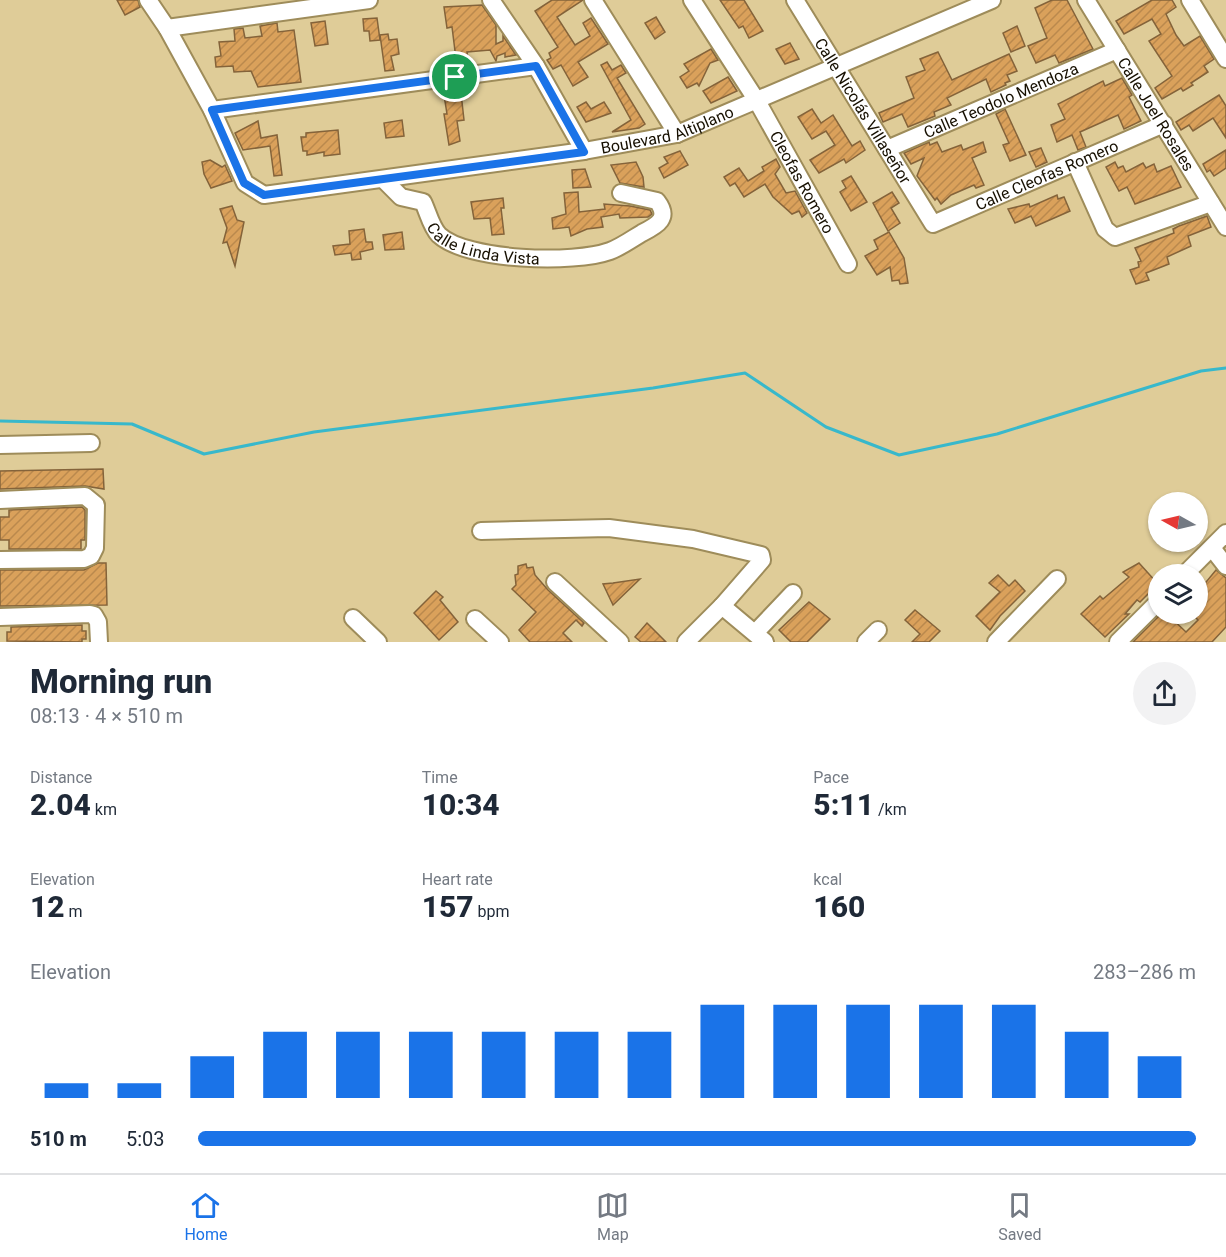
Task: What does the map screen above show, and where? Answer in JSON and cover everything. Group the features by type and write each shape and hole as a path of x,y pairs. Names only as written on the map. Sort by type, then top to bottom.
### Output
{"street":[{"name":"Boulevard Altiplano","path":"148,0 167,28 212,110 244,183 255,192 264,195 584,152 678,134 992,0"},
{"path":"167,28 369,0"},
{"path":"491,0 536,66 584,152"},
{"path":"593,0 678,134"},
{"name":"Cleofas Romero","path":"692,0 757,101 848,264"},
{"name":"Calle Nicolás Villaseñor","path":"795,0 931,222"},
{"name":"Calle Joel Rosales","path":"1086,0 1226,227"},
{"path":"1190,0 1226,59"},
{"name":"Calle Teodolo Mendoza","path":"887,149 1117,50"},
{"path":"212,110 536,66"},
{"name":"Calle Cleofas Romero","path":"931,222 936,224 1164,124"},
{"path":"1075,162 1105,229 1115,237 1211,203"},
{"name":"Calle Linda Vista","path":"384,180 401,197 423,202 435,230 460,248 478,253 532,257 589,256 611,251 658,225 664,217 664,209 657,201 621,193"},
{"path":"0,445 91,443"},
{"path":"0,500 85,496 96,506 95,548 91,556 84,559 0,560"},
{"path":"481,531 609,528 757,553 762,560 722,606 686,642"},
{"path":"1195,564 1226,533"},
{"path":"1212,548 1226,566"},
{"path":"996,642 1057,579"},
{"path":"555,582 620,642"},
{"path":"722,606 760,638 793,593"},
{"path":"1118,642 1148,612"},
{"path":"0,617 90,614 98,622 99,642"},
{"path":"353,618 378,642"},
{"path":"475,619 500,642"}],"building":[{"path":"117,0 138,0 140,7 125,15"},
{"path":"552,0 583,0 557,17 575,45 590,36 583,23 591,18 608,44 578,62 588,77 573,86 561,65 553,69 547,60 551,58 549,53 558,47 535,11"},
{"path":"720,0 744,0 763,31 749,38 743,26 739,28"},
{"path":"1052,0 1067,0 1093,49 1059,63 1055,55 1036,63 1028,46 1047,38 1035,8"},
{"path":"1152,0 1172,0 1176,7 1166,14 1176,35 1184,46 1200,36 1214,59 1204,66 1208,72 1191,83 1193,85 1183,91 1181,88 1162,99 1155,88 1172,76 1149,41 1161,34 1152,19 1124,34 1116,21"},
{"path":"482,5 496,25 496,44 503,41 503,36 516,55 505,57 505,53 497,56 496,61 490,50 467,52 468,58 456,59 452,27 447,28 444,7"},
{"path":"656,17 665,32 655,39 645,23"},
{"path":"377,18 380,40 370,41 369,31 364,31 363,19"},
{"path":"325,21 328,44 315,46 311,23"},
{"path":"277,23 278,32 294,30 301,82 258,87 251,71 234,72 233,66 216,67 215,57 221,56 219,42 235,41 234,29 243,28 245,38 262,36 260,26"},
{"path":"1017,26 1025,46 1011,52 1003,33"},
{"path":"388,34 389,40 397,39 399,54 391,56 394,70 385,71 380,35"},
{"path":"790,43 799,59 785,64 776,49"},
{"path":"711,49 718,60 710,63 699,86 697,83 687,88 680,77 689,71 684,64"},
{"path":"938,52 952,80 1009,54 1017,71 1007,75 1010,81 1005,83 1006,85 991,92 986,79 947,98 951,105 934,112 935,116 908,127 902,114 883,122 879,113 914,98 906,77 925,70 920,59"},
{"path":"607,62 612,70 621,65 626,73 617,78 645,124 639,128 612,132 631,120 601,65"},
{"path":"728,77 737,91 711,103 703,91"},
{"path":"1122,78 1132,95 1129,97 1141,121 1124,129 1118,115 1080,132 1086,147 1078,150 1072,135 1057,142 1051,125 1065,119 1058,104 1103,81 1105,86"},
{"path":"461,93 464,120 457,121 460,141 449,145 444,114 447,114 444,95"},
{"path":"1219,95 1226,106 1226,138 1213,118 1193,131 1189,125 1181,130 1176,122"},
{"path":"586,102 591,109 604,102 611,113 586,122 577,107"},
{"path":"812,109 821,123 833,115 852,146 860,141 865,150 846,163 844,159 819,173 810,160 835,145 826,131 812,139 798,117"},
{"path":"1005,109 1026,155 1010,161 1003,145 1009,143 996,114"},
{"path":"402,120 404,136 386,138 384,123"},
{"path":"258,121 261,138 277,135 282,175 274,176 270,146 243,150 235,133"},
{"path":"338,130 340,154 324,156 324,152 307,155 307,151 303,151 301,137 306,137 306,133"},
{"path":"929,142 930,145 937,142 942,152 961,145 963,150 983,142 986,152 972,158 984,185 976,188 974,185 951,195 941,204 937,198 935,200 917,176 924,158 911,164 904,153"},
{"path":"1041,148 1047,162 1036,167 1029,152"},
{"path":"1226,150 1226,168 1214,176 1210,170 1207,172 1203,164"},
{"path":"680,151 688,165 664,178 659,168 668,163 664,157"},
{"path":"776,159 780,167 775,174 786,193 795,191 807,213 802,217 799,211 792,214 773,197 765,184 744,197 735,183 730,186 724,177 739,168 748,181 764,171 762,167"},
{"path":"210,160 222,167 225,165 232,181 211,188 204,174 202,162"},
{"path":"636,162 643,177 644,187 620,183 611,165"},
{"path":"1115,162 1118,168 1123,166 1126,172 1143,163 1146,168 1154,164 1157,172 1171,166 1181,187 1135,204 1127,187 1119,191 1106,167"},
{"path":"585,169 591,187 573,188 572,170"},
{"path":"851,176 867,202 851,211 840,192 846,188 842,181"},
{"path":"578,192 579,212 605,209 604,204 650,210 652,214 648,217 620,218 619,214 601,217 603,227 587,229 571,236 569,227 553,229 552,218 566,214 564,193"},
{"path":"892,192 899,203 891,208 900,223 888,231 873,203"},
{"path":"1057,195 1058,199 1064,197 1070,211 1036,226 1031,216 1015,223 1008,209 1029,204 1030,207"},
{"path":"503,198 504,208 501,208 504,234 492,235 490,218 474,219 471,202"},
{"path":"232,206 237,220 244,222 235,266 227,242 223,243 227,228 220,209"},
{"path":"1207,216 1211,227 1188,236 1191,246 1167,257 1169,264 1146,273 1149,280 1136,284 1130,270 1139,267 1138,262 1141,261 1135,248 1174,233 1173,229 1179,226"},
{"path":"364,229 366,242 372,242 373,249 360,252 361,259 352,260 351,253 335,255 333,246 350,244 349,231"},
{"path":"402,232 404,249 385,250 383,235"},
{"path":"889,232 904,258 908,283 900,284 899,280 892,281 890,267 877,275 865,256 878,249 874,240"},
{"path":"103,469 104,489 85,486 0,489 0,471"},
{"path":"82,507 85,510 85,540 81,540 81,549 9,549 9,540 0,540 0,517 9,517 9,510"},
{"path":"98,563 106,563 107,605 0,606 0,570 84,570"},
{"path":"1139,563 1148,573 1148,594 1140,602 1137,600 1125,614 1129,614 1105,637 1081,614 1100,596 1103,599 1129,577 1123,572"},
{"path":"526,564 527,568 533,567 535,575 548,590 584,623 582,626 576,620 563,633 572,642 530,642 519,630 536,612 512,589 516,585 515,575 518,574 518,566"},
{"path":"1216,570 1226,578 1226,627 1212,642 1133,642 1151,624 1178,624 1186,632 1194,624 1208,624 1208,580"},
{"path":"998,575 1009,586 1015,580 1025,591 1000,616 990,630 976,616 1000,592 989,583"},
{"path":"640,579 613,605 603,584"},
{"path":"436,591 443,597 440,600 458,622 439,640 414,613"},
{"path":"809,602 830,619 807,642 791,642 779,630"},
{"path":"915,610 940,631 929,642 912,642 920,634 905,620"},
{"path":"647,623 666,642 641,642 635,637"},
{"path":"82,625 82,631 86,631 86,639 82,639 82,642 7,641 7,632 11,632 11,627"}],"waterway":[{"path":"0,421 132,424 204,454 314,432 653,388 745,373 826,427 899,455 997,434 1201,371 1226,368"}],"route":[{"path":"536,66 584,152 264,195 255,192 244,183 212,110 374,88 455,77 536,66"}]}
